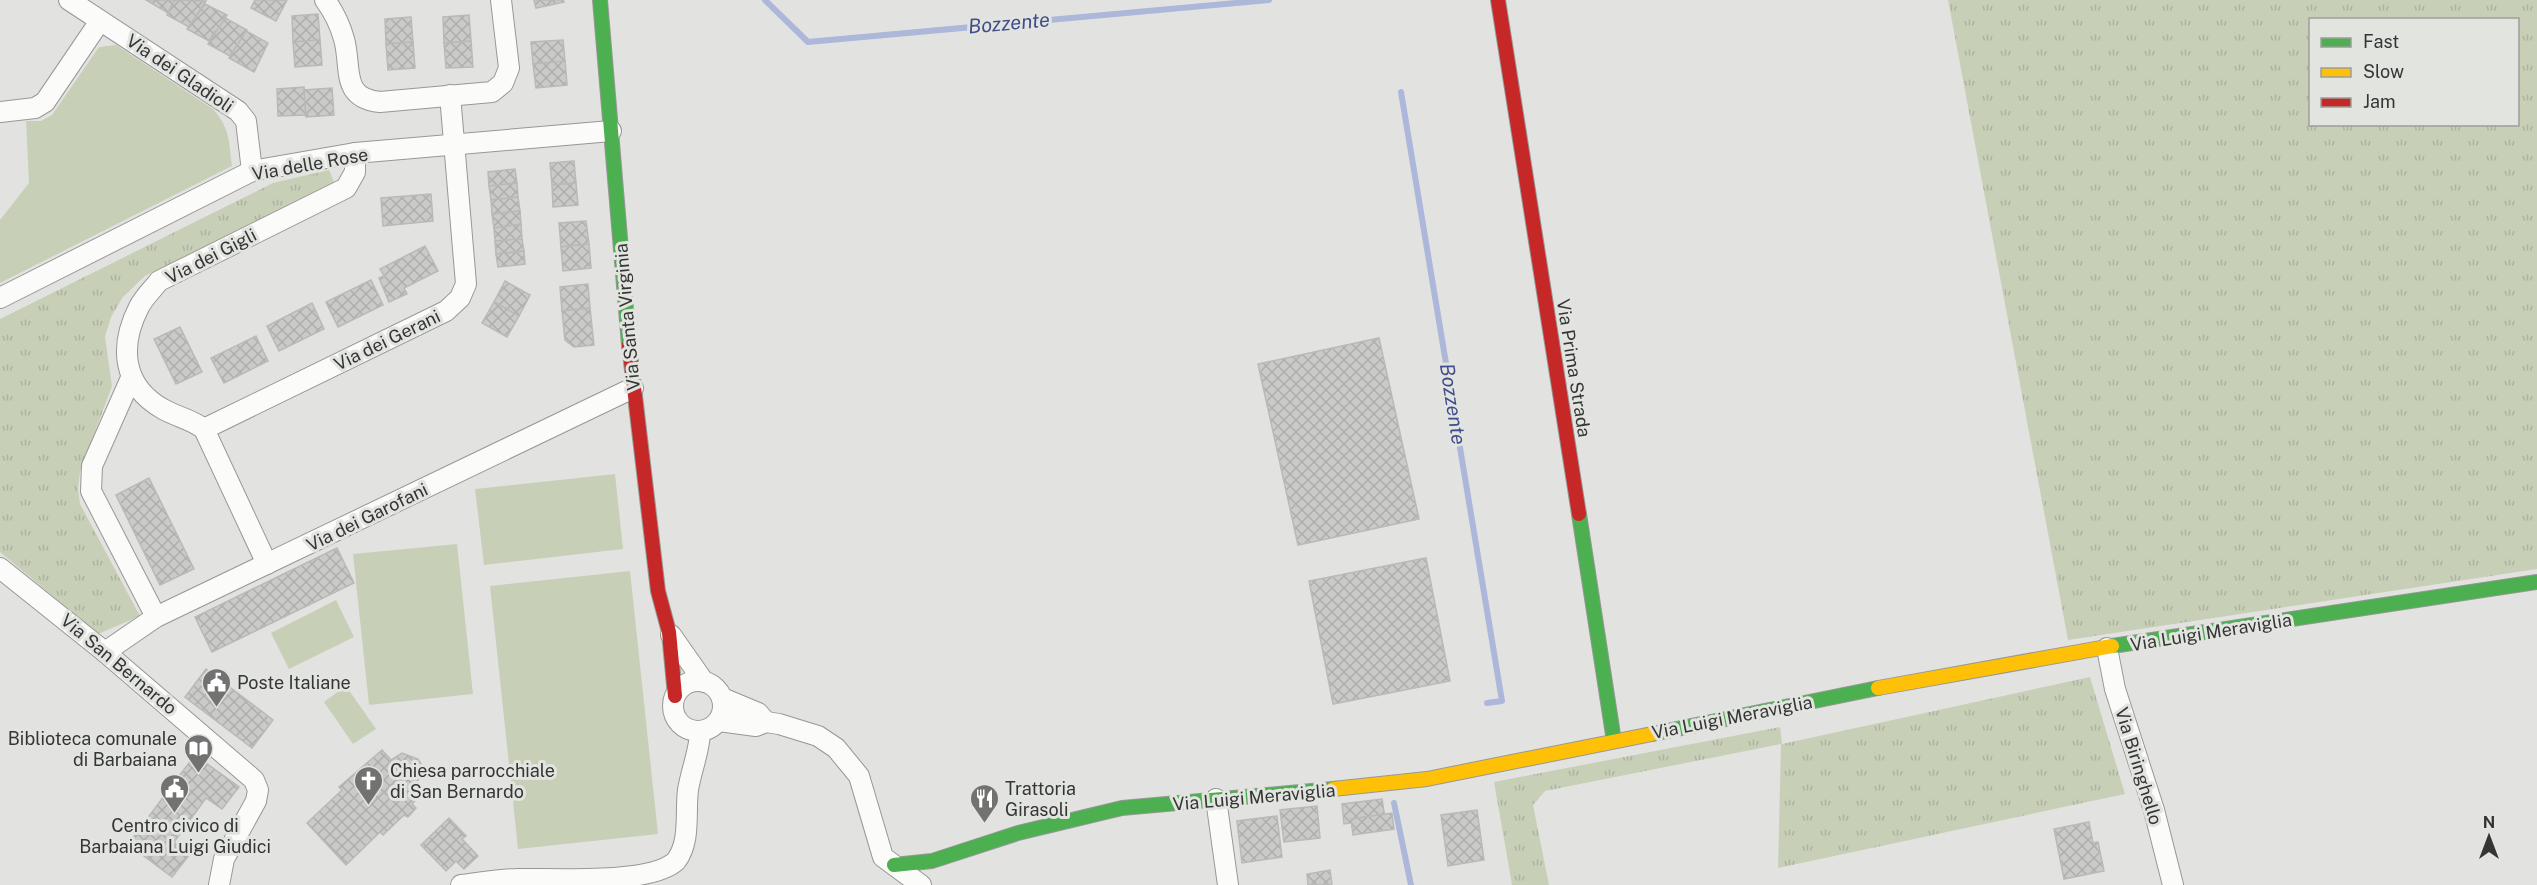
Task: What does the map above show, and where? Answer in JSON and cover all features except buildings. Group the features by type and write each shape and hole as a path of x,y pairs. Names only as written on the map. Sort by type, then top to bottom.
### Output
{"street":[{"name":"Via dei Gladioli","path":"69,0 238,111 246,121 252,171"},
{"path":"326,0 335,15 345,41 350,83 357,94 367,101 380,102 492,92 503,83 509,69 501,0"},
{"name":"Via Santa Virginia","path":"600,0 633,388 658,591 669,632 675,696"},
{"name":"Via Prima Strada","path":"1498,0 1614,741"},
{"path":"0,112 35,108 45,102 100,21"},
{"name":"Via dei Gerani","path":"204,429 446,311 460,298 466,284 450,95"},
{"name":"Via delle Rose","path":"0,298 252,171 355,153 611,131"},
{"name":"Via dei Gigli","path":"131,378 126,354 130,328 140,304 159,282 346,188 355,172 355,153"},
{"path":"131,378 141,393 164,410 194,421 204,429 267,564"},
{"path":"131,378 92,466 91,491 156,617"},
{"name":"Via dei Garofani","path":"105,652 156,617 633,388"},
{"name":"Via San Bernardo","path":"0,568 105,652 254,780 258,790 256,801 224,859 219,885"},
{"name":"Via Luigi Meraviglia","path":"894,865 932,861 1018,833 1122,808 1427,779 1869,690 2071,652 2537,582"},
{"name":"Via Santa Virginia","path":"669,632 704,682"},
{"name":"Via Biringhello","path":"2107,648 2115,689 2154,810 2173,885"},
{"path":"704,682 716,689 722,698 723,711 718,721 710,729 700,732 689,730 677,721 672,709 675,696 687,684 704,682"},
{"path":"722,698 758,713 766,722 818,736 836,748 859,776 883,857 921,885"},
{"path":"718,721 756,726 766,722"},
{"path":"461,885 516,879 625,881 650,876 666,869 677,859 685,838 687,793 700,732"},
{"path":"1216,799 1228,885"},
{"path":"927,885 932,861"}],"green space":[{"path":"1948,0 2537,0 2537,569 2068,640"},
{"path":"116,45 213,109 226,129 232,166 0,283 0,220 29,183 26,121 41,121 52,115 99,47"},
{"path":"329,170 334,182 145,276 123,297 111,317 105,337 112,386 80,472 78,488 80,504 140,616 98,634 0,552 0,319 273,183"},
{"path":"615,474 623,549 484,565 475,489"},
{"path":"457,544 473,694 369,705 353,554"},
{"path":"630,571 658,834 518,849 490,586"},
{"path":"336,600 354,637 289,669 271,633"},
{"path":"2090,677 2125,794 1778,868 1781,744 1545,791 1533,805 1549,885 1512,885 1494,782 1780,727 1782,744"},
{"path":"346,686 376,729 353,744 324,702"}],"waterway":[{"name":"Bozzente","path":"765,0 808,42 1269,0"},
{"name":"Bozzente","path":"1401,92 1502,701 1487,703"},
{"name":"Bozzente","path":"1394,803 1411,885"}],"traffic: fast":[{"path":"600,0 629,345"},
{"path":"1579,514 1614,741"},
{"path":"2112,646 2537,582"},
{"path":"1652,734 1878,688"},
{"path":"894,865 932,861 1018,833 1122,808 1333,789"}],"traffic: slow":[{"path":"1878,688 2112,646"},
{"path":"1333,789 1427,779 1652,734"}],"traffic: jam":[{"path":"1498,0 1579,514"},
{"path":"629,345 658,591 669,632 675,696"}],"place":[{"name":"Poste Italiane","path":"216,708"},
{"name":"Biblioteca comunale di Barbaiana","path":"198,774"},
{"name":"Chiesa parrocchiale di San Bernardo","path":"369,806"},
{"name":"Centro civico di Barbaiana Luigi Giudici","path":"175,814"},
{"name":"Trattoria Girasoli","path":"984,824"}]}
